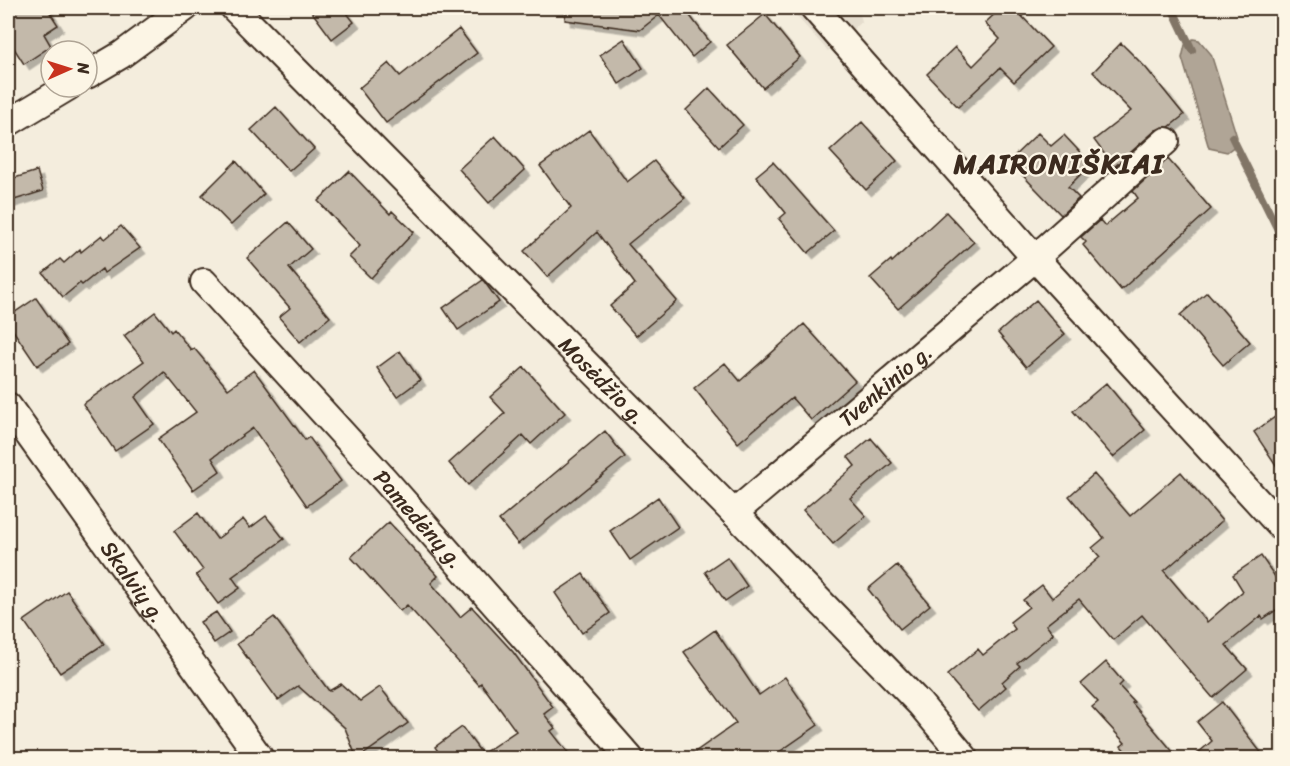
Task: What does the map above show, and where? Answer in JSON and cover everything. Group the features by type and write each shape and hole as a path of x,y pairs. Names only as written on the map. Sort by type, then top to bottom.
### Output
{"street":[{"path":"99,68 121,55 185,8"},
{"name":"Mosėdžio g.","path":"234,8 734,513 920,705 965,759"},
{"path":"813,8 1035,258 1282,528"},
{"path":"8,123 48,99"},
{"name":"Tvenkinio g.","path":"734,513 1035,258 1166,141"},
{"name":"Pamedėnų g.","path":"204,282 384,479 630,759"},
{"name":"Skalvių g.","path":"8,406 260,759"}],"shaded area":[{"path":"789,8 858,8 862,21 828,51"},
{"path":"1193,39 1199,40 1211,54 1237,137 1236,145 1227,152 1209,148 1182,58 1185,45"}],"building":[{"path":"8,8 47,8 58,25 44,34 47,39 39,39 39,54 24,64 8,39"},
{"path":"309,8 343,8 354,22 332,39"},
{"path":"566,8 684,8 710,42 692,57 659,15 640,30 565,20"},
{"path":"1001,8 1014,8 1051,47 1014,82 1000,68 958,107 927,74 955,47 973,66 1000,39 985,23"},
{"path":"765,14 800,57 763,88 727,45"},
{"path":"459,29 477,53 386,123 359,88 389,63 400,76"},
{"path":"624,39 643,68 619,84 600,55"},
{"path":"1121,43 1146,68 1184,115 1169,127 1156,130 1114,167 1094,140 1131,111 1093,72"},
{"path":"709,88 743,125 719,147 686,110"},
{"path":"276,107 314,149 289,171 251,130"},
{"path":"862,122 897,161 866,190 830,151"},
{"path":"589,130 627,182 654,161 685,198 628,244 677,301 636,336 610,306 635,284 597,232 547,277 524,251 571,208 540,166"},
{"path":"1038,133 1051,146 1064,135 1091,164 1068,187 1079,198 1061,215 1009,161"},
{"path":"495,136 525,170 489,203 459,169"},
{"path":"1168,159 1211,209 1121,290 1083,245 1086,242 1081,237 1100,220 1105,226 1138,198 1133,191"},
{"path":"236,161 264,194 231,225 202,195"},
{"path":"773,162 834,231 808,253 779,219 786,213 756,176"},
{"path":"37,171 43,191 8,202 8,180"},
{"path":"349,171 390,214 392,211 414,232 371,278 349,257 360,246 318,201"},
{"path":"946,212 974,242 898,309 870,278 891,260 892,262"},
{"path":"288,222 311,249 289,268 330,317 300,342 279,317 290,308 247,258"},
{"path":"121,226 140,248 104,273 102,269 82,285 80,283 63,297 43,273 60,259 64,263 80,249 81,252 102,235 105,239"},
{"path":"483,280 499,302 458,330 443,308"},
{"path":"1207,292 1250,342 1223,365 1180,315"},
{"path":"36,298 68,344 37,366 8,323 8,317"},
{"path":"1036,300 1065,334 1026,367 998,333"},
{"path":"155,312 171,332 174,329 191,350 194,348 228,389 254,370 305,440 309,437 341,481 307,506 253,428 212,458 220,471 193,490 158,439 196,412 164,372 135,397 154,424 115,451 83,404 144,361 124,336"},
{"path":"804,324 855,381 811,420 792,398 738,443 694,388 725,363 740,381"},
{"path":"400,351 420,380 397,397 377,368"},
{"path":"524,367 565,413 531,444 523,435 468,485 449,463 505,413 490,397"},
{"path":"1106,383 1145,430 1113,457 1073,411"},
{"path":"1282,412 1282,474 1254,432"},
{"path":"605,431 625,457 518,544 499,520"},
{"path":"871,438 892,463 850,498 866,516 833,544 803,510 855,466 848,457"},
{"path":"1181,472 1222,521 1164,571 1207,622 1243,591 1233,575 1261,556 1282,587 1282,606 1263,619 1261,616 1226,645 1247,669 1213,698 1142,615 1113,640 1079,599 1046,625 1053,634 1017,663 1020,666 1002,682 1006,687 978,711 947,675 978,649 983,655 1015,629 1010,622 1029,607 1023,600 1042,585 1052,598 1100,557 1092,548 1104,538 1069,496 1094,474 1130,516"},
{"path":"658,497 678,527 630,560 610,531"},
{"path":"198,513 217,539 243,519 250,528 266,516 284,539 232,577 240,588 218,604 196,575 203,570 174,531"},
{"path":"389,522 438,576 431,583 460,617 472,607 513,652 553,707 544,714 555,728 551,731 573,759 443,759 435,747 462,727 482,754 516,731 481,683 479,685 407,605 400,611 351,557"},
{"path":"727,557 747,586 725,601 705,572"},
{"path":"897,565 930,605 900,629 868,589"},
{"path":"583,574 610,613 582,633 555,593"},
{"path":"67,591 104,644 60,673 24,621"},
{"path":"216,612 230,632 214,643 200,622"},
{"path":"274,617 329,691 341,684 360,701 380,687 408,723 357,759 345,728 298,686 278,700 237,644"},
{"path":"715,630 759,695 785,677 818,725 769,759 685,759 736,723 684,652"},
{"path":"1106,662 1123,682 1119,686 1179,759 1132,759 1121,746 1125,743 1092,707 1098,702 1081,684"},
{"path":"1222,702 1266,759 1191,759 1212,741 1197,722"}],"waterway":[{"path":"1168,8 1174,12 1192,50"},
{"path":"1232,137 1282,238"}],"district":[{"name":"MAIRONIŠKIAI","path":"1059,163"}]}
